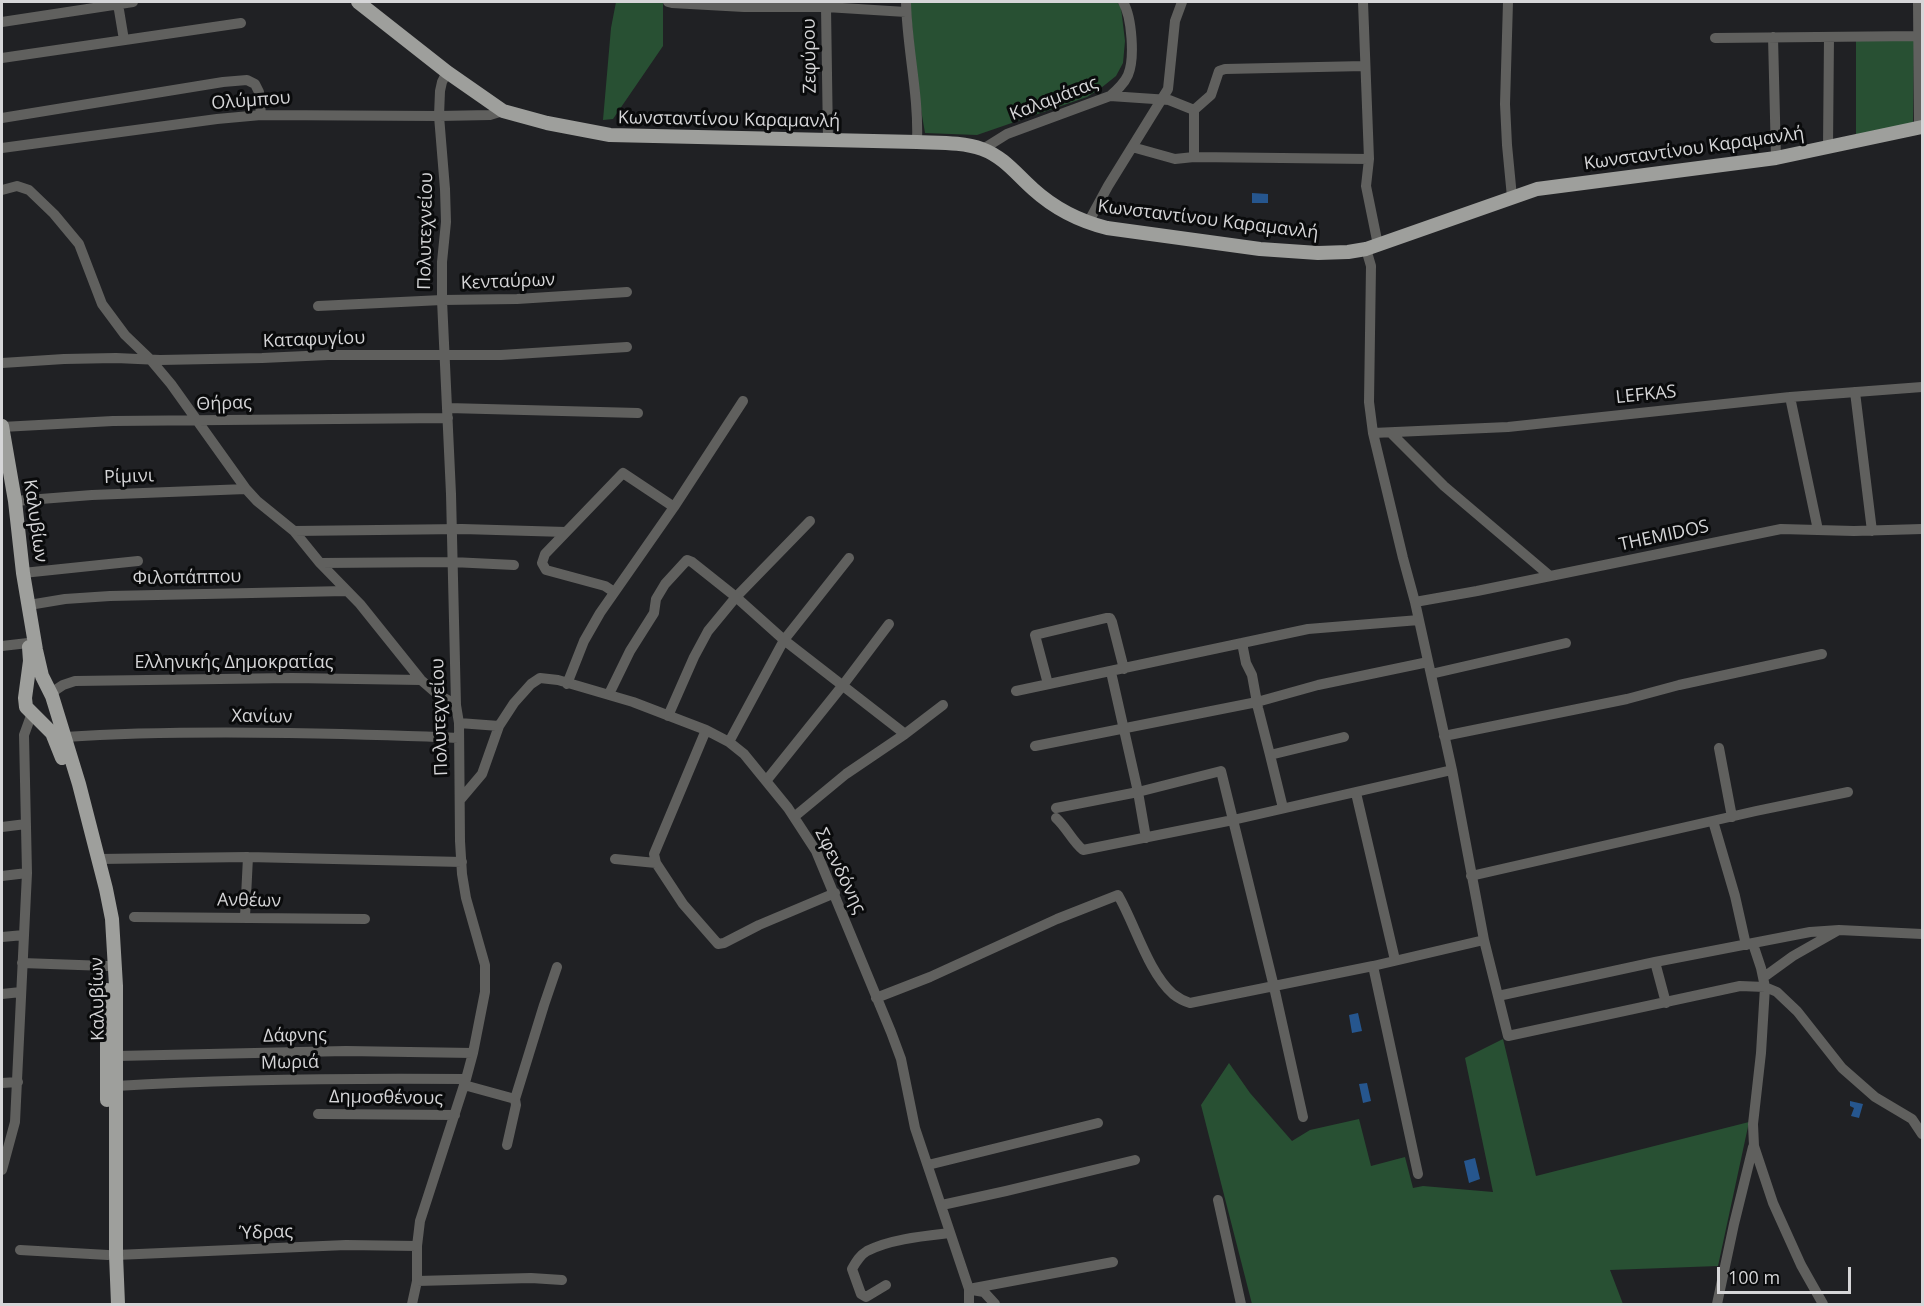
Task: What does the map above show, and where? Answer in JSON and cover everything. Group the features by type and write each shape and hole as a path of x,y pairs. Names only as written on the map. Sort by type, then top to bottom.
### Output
{"main road":[{"name":"Κωνσταντίνου Καραμανλή","path":"358,2 447,72 503,111 548,123 610,135 968,145 983,149 1006,163 1060,211 1088,223 1107,228 1260,249 1318,253 1372,247 1537,189 1776,158 1921,128"},
{"name":"Καλυβίων","path":"2,427 15,501 23,573 42,676 65,737 99,859 114,942 117,1056 110,1305"},
{"name":"Καλυβίων","path":"2,470 30,661 26,707 52,733 71,786 98,891 106,943 112,1255 118,1305"},
{"path":"26,694 29,690 41,687 51,695 50,709 47,712 33,714"}],"street":[{"path":"2,22 133,2"},
{"path":"668,2 744,7 906,7 915,93 917,142"},
{"name":"Καλαμάτας","path":"983,149 1007,134 1110,96 1120,88 1129,74 1131,61 1127,8 1123,2"},
{"path":"1088,223 1168,89 1175,21 1182,2"},
{"path":"1363,2 1369,159 1366,186 1372,247 1370,402 1373,433 1430,668 1484,940 1508,1036 1764,982 1793,957 1839,930"},
{"path":"1508,2 1505,104 1512,198"},
{"path":"1918,2 1921,128"},
{"path":"118,4 124,40"},
{"name":"Ζεφύρου","path":"826,7 828,140"},
{"path":"2,58 241,22"},
{"path":"1715,38 1920,36"},
{"path":"1773,37 1776,158"},
{"path":"1828,147 1829,37"},
{"path":"1194,157 1194,110 1211,95 1219,71 1365,66"},
{"name":"Πολυτεχνείου","path":"412,1305 417,1281 420,1221 465,1082 485,992 485,965 466,898 460,841 459,723 456,705 448,413 442,300 442,262 446,222 439,116 440,91 447,72"},
{"path":"2,118 247,80 255,84 259,92 261,115"},
{"path":"1110,96 1162,100 1179,103 1194,110"},
{"name":"Ολύμπου","path":"2,148 261,115 439,116 490,115 503,111"},
{"path":"1132,147 1175,159 1194,157 1369,159"},
{"path":"2,190 16,186 29,190 54,214 79,244 102,304 125,336 150,359 246,489 294,531 320,563 360,604 420,680 435,693 456,705"},
{"name":"Κενταύρων","path":"318,306 442,300 527,299 627,292"},
{"name":"Καταφυγίου","path":"2,363 64,359 542,354 627,347"},
{"name":"LEFKAS","path":"1373,433 1508,427 1790,397 1923,387"},
{"path":"1855,392 1872,531"},
{"path":"1790,397 1818,530"},
{"path":"567,684 584,641 614,592 675,507 742,401"},
{"name":"Θήρας","path":"2,427 101,421 376,417 448,413 638,413"},
{"path":"1391,433 1444,486 1550,576"},
{"path":"614,592 606,586 546,570 542,564 545,554 623,473 675,507"},
{"name":"Ρίμινι","path":"15,501 92,495 246,489"},
{"path":"668,717 708,631 736,597 810,521"},
{"path":"294,531 451,529 566,532"},
{"name":"THEMIDOS","path":"1415,602 1781,529 1872,531 1923,529"},
{"path":"729,742 784,640 849,558"},
{"path":"609,694 630,651 654,613 656,599 665,584 687,560 736,597 784,640 905,734"},
{"path":"23,573 138,561"},
{"path":"320,563 452,562 514,565"},
{"name":"Φιλοπάππου","path":"29,605 65,599 110,596 346,591"},
{"path":"1048,684 1035,635 1106,618 1110,618 1112,622 1124,669"},
{"path":"1016,691 1308,629 1419,620"},
{"path":"766,781 889,624"},
{"path":"2,646 28,643"},
{"path":"1242,643 1246,663 1252,675 1283,808"},
{"path":"1035,746 1257,702 1318,685 1430,668 1566,643"},
{"path":"1444,736 1627,699 1679,685 1822,654"},
{"path":"1111,672 1146,838"},
{"name":"Ελληνικής Δημοκρατίας","path":"51,695 63,685 75,681 292,678 420,680"},
{"name":"Σφενδόνης","path":"499,726 514,703 531,684 540,678 558,680 633,702 706,730 729,742 744,754 766,781 794,817 816,851 901,1059 915,1128 969,1289 969,1305"},
{"path":"794,817 846,774 944,705"},
{"path":"2,1170 3,1159 15,1122 18,1082 27,873 24,735 33,714"},
{"path":"459,723 499,726 482,774 460,800"},
{"path":"706,730 654,854 656,863 683,904 718,944 724,944 759,925 834,893"},
{"name":"Χανίων","path":"65,737 230,732 458,738"},
{"path":"1270,755 1344,737"},
{"path":"1719,748 1732,817"},
{"path":"1303,1117 1274,987 1233,820 1221,771 1056,813 1076,844 1083,850 1233,820 1452,770"},
{"path":"1472,876 1848,792"},
{"path":"1356,793 1395,960"},
{"path":"1713,821 1750,944 1764,982 1761,1053 1753,1125 1754,1146 1773,1203 1801,1265 1823,1305"},
{"path":"2,827 26,824"},
{"path":"245,917 248,857"},
{"path":"99,859 248,857 462,862"},
{"path":"615,859 656,863"},
{"path":"2,876 27,873"},
{"path":"876,998 930,977 1057,919 1118,895 1163,984 1175,996 1190,1003 1373,966 1484,940"},
{"name":"Ανθέων","path":"134,916 365,919"},
{"path":"1498,996 1810,932 1839,930 1923,934"},
{"path":"2,937 24,935"},
{"path":"1655,962 1666,1003"},
{"path":"22,963 107,966"},
{"path":"1373,966 1418,1174"},
{"path":"507,1145 516,1105 515,1099 558,967"},
{"path":"1764,982 1797,1011 1842,1068 1875,1097 1912,1119 1923,1134"},
{"path":"2,994 21,992"},
{"name":"Δάφνης","path":"117,1056 346,1051 473,1053"},
{"name":"Μωριά","path":"116,1086 292,1079 465,1082 515,1099"},
{"path":"2,1083 18,1082"},
{"name":"Δημοσθένους","path":"318,1114 455,1115"},
{"path":"928,1165 1098,1124"},
{"path":"1717,1305 1734,1224 1754,1146"},
{"path":"942,1205 1135,1160"},
{"path":"1218,1200 1241,1305"},
{"path":"886,1285 866,1297 861,1294 852,1269 866,1252 914,1237 950,1233"},
{"name":"Ύδρας","path":"20,1250 112,1255 346,1245 417,1246"},
{"path":"969,1289 1113,1262"},
{"path":"417,1281 531,1278 562,1280"},
{"path":"969,1289 984,1292 995,1305"}],"green space":[{"path":"616,2 663,2 663,46 613,119 603,120 611,28"},
{"path":"910,2 1117,2 1121,8 1125,41 1123,63 1116,76 1087,97 977,135 925,133 918,92"},
{"path":"1856,41 1914,41 1913,123 1856,135"},
{"path":"1503,1039 1536,1176 1749,1122 1718,1266 1610,1270 1623,1304 1252,1304 1201,1105 1229,1063 1250,1093 1292,1141 1310,1130 1359,1119 1371,1166 1405,1157 1413,1188 1423,1186 1493,1192 1465,1058"}],"water":[{"path":"1252,193 1268,194 1268,203 1252,203"},
{"path":"1358,1013 1362,1031 1352,1033 1349,1015"},
{"path":"1367,1083 1371,1101 1363,1103 1359,1084"},
{"path":"1850,1101 1863,1104 1859,1118 1851,1116 1854,1108 1850,1106"},
{"path":"1475,1158 1480,1179 1469,1183 1464,1161"}]}
